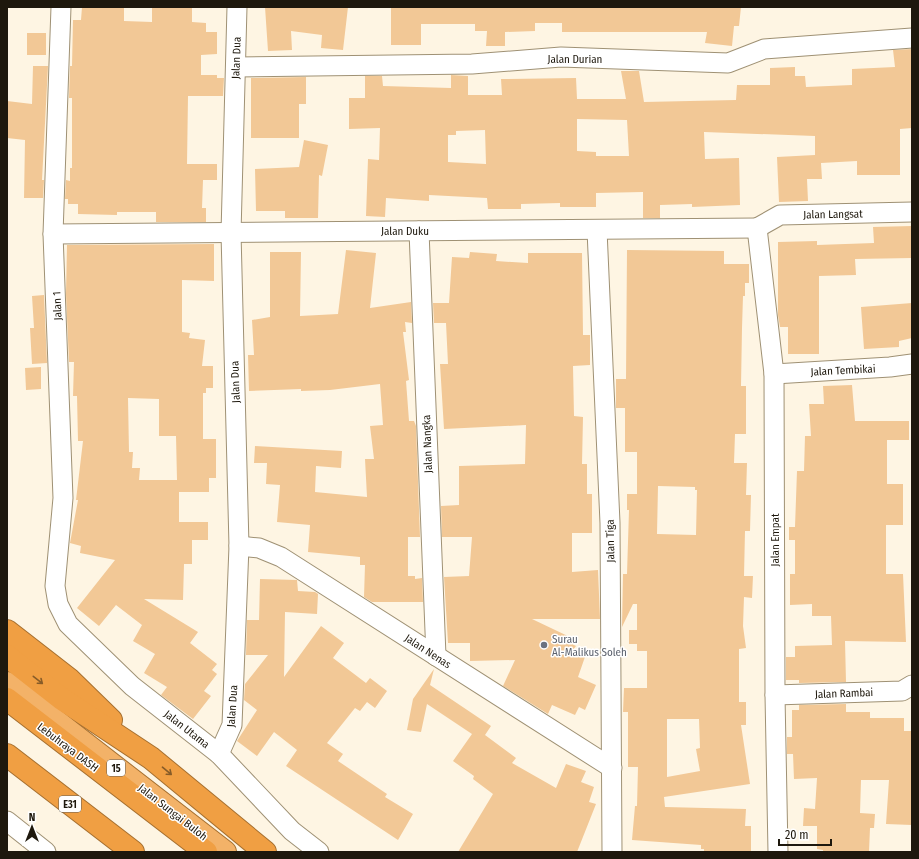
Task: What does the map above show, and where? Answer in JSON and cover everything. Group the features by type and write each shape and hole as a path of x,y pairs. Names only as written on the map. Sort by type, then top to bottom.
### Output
{"highway":[{"path":"7,631 70,680 151,758 265,852"},
{"path":"7,656 62,699 151,758"},
{"name":"Jalan Sungai Buloh","path":"7,683 225,852"},
{"name":"Lebuhraya DASH","path":"7,699 206,852"},
{"name":"E31","path":"7,756 133,852"},
{"path":"7,760 128,852"}],"street":[{"name":"Jalan 1","path":"58,604 55,586 64,498 53,234 61,7"},
{"name":"Jalan Dua","path":"219,754 232,725 239,546 230,232 238,7"},
{"name":"Jalan Durian","path":"236,67 472,64 561,57 728,63 764,49 912,38"},
{"name":"Jalan Langsat","path":"757,228 780,215 912,212"},
{"name":"Jalan Duku","path":"53,234 757,228"},
{"name":"Jalan Empat","path":"757,228 774,374 775,695 778,852"},
{"name":"Jalan Tiga","path":"597,230 610,523 612,852"},
{"name":"Jalan Nangka","path":"419,231 436,656"},
{"name":"Jalan Tembikai","path":"774,374 890,367 912,364"},
{"name":"Jalan Nenas","path":"239,546 259,548 281,557 612,768"},
{"name":"Jalan Utama","path":"58,604 68,624 132,686 219,754 292,831 319,852"},
{"name":"Jalan Rambai","path":"775,695 902,691 912,685"},
{"path":"7,821 36,849"}],"building":[{"path":"82,7 124,7 124,21 152,22 152,7 192,7 192,22 206,23 206,32 217,32 217,54 201,55 201,75 217,75 217,78 224,78 223,96 188,96 187,164 217,164 217,180 203,180 202,208 206,208 206,222 156,222 156,212 117,212 117,215 78,214 78,204 68,204 68,199 65,199 66,180 70,181 70,168 72,168 72,98 69,98 70,66 72,66 73,20 81,20"},
{"path":"265,7 348,7 343,50 321,48 322,35 291,31 292,50 268,51"},
{"path":"391,7 741,7 739,26 734,26 732,46 705,43 707,32 562,32 562,23 535,23 535,31 505,32 505,46 486,46 487,31 475,31 475,24 421,24 421,45 391,45"},
{"path":"27,33 46,33 46,55 27,55"},
{"path":"912,49 912,128 900,129 900,175 857,175 857,161 821,163 822,179 807,179 808,201 779,202 777,157 815,155 815,136 704,132 705,159 739,158 740,205 692,207 692,204 660,205 660,218 643,218 643,192 596,193 596,207 560,207 560,203 521,204 521,209 488,209 487,198 429,195 429,201 386,198 385,217 366,216 368,159 379,160 380,128 349,129 349,98 365,98 365,76 382,76 383,86 451,88 451,75 468,76 468,95 502,95 501,79 576,78 577,99 626,99 621,71 639,71 644,102 736,100 737,85 770,85 770,68 795,67 795,76 805,76 806,87 852,85 852,69 895,67 893,50","holes":["577,119 627,120 629,156 596,156 596,152 577,151","485,130 486,164 448,162 448,135 456,135 456,131"]},
{"path":"33,66 48,66 42,180 44,180 43,198 24,198 25,140 7,138 7,101 32,104"},
{"path":"306,77 306,104 299,104 299,138 251,138 251,78"},
{"path":"304,140 328,145 322,176 319,175 318,218 285,218 285,211 256,211 255,169 299,167"},
{"path":"912,226 912,258 855,259 856,275 819,276 819,354 788,354 788,327 780,327 778,315 778,242 817,241 817,245 874,243 873,227"},
{"path":"214,244 214,281 182,280 182,332 190,333 189,338 205,340 202,366 213,366 213,388 206,388 206,393 203,393 203,439 216,439 216,478 209,478 209,492 179,492 179,522 208,522 208,540 192,540 192,564 184,564 183,600 144,599 198,632 190,643 217,664 212,670 217,674 204,691 211,696 193,719 161,695 167,687 144,673 155,654 133,641 142,625 116,605 99,626 77,608 115,560 80,553 81,546 70,543 78,500 76,500 83,441 78,441 77,396 73,396 74,362 69,362 66,294 67,245","holes":["128,398 159,399 159,436 176,436 177,480 139,480 140,468 132,468 133,452 129,452"]},
{"path":"346,250 376,253 370,308 411,302 412,323 405,322 406,332 403,332 409,380 406,381 409,421 414,421 416,426 420,537 408,537 408,576 415,576 415,579 422,578 423,602 372,602 364,597 365,565 360,565 360,557 308,552 310,525 277,522 280,485 266,484 267,463 254,463 255,446 342,451 341,468 316,466 315,492 367,497 365,459 374,459 370,426 383,425 380,384 330,390 301,391 301,389 249,391 248,355 254,355 252,320 270,317 270,252 301,252 300,316 338,314"},
{"path":"627,250 724,251 724,264 749,264 749,283 745,283 745,296 743,296 742,328 741,386 746,386 746,434 735,434 734,463 747,463 746,495 751,495 750,531 745,531 744,576 753,576 752,598 744,597 743,626 746,648 739,649 739,702 746,702 746,725 741,725 750,784 664,797 665,807 746,809 745,826 751,826 751,852 704,852 704,849 701,849 701,845 632,840 635,806 637,806 638,767 628,767 628,712 623,712 624,688 647,688 647,651 637,651 637,644 629,644 629,630 637,630 637,604 633,604 622,627 623,574 627,574 629,510 627,510 627,494 637,494 637,452 625,452 625,408 616,408 616,379 626,379","holes":["658,486 695,487 695,490 697,490 696,535 657,534","667,719 699,719 700,748 696,749 700,771 667,777"]},
{"path":"470,252 497,254 496,261 528,263 528,253 582,253 583,335 590,335 590,365 573,366 574,416 583,417 582,464 587,464 587,494 592,494 592,533 572,533 572,572 598,570 600,619 532,619 574,639 572,644 576,646 573,650 586,654 578,677 596,685 585,710 579,707 575,715 552,705 548,714 503,686 515,660 470,661 470,643 448,643 444,577 469,576 472,537 442,537 441,506 459,505 459,466 525,464 526,425 444,429 440,364 448,364 446,323 434,323 433,303 449,303 452,257 469,258"},
{"path":"44,295 47,363 32,364 30,328 34,328 32,296"},
{"path":"912,303 912,338 899,341 899,347 864,349 861,307"},
{"path":"41,367 41,389 26,390 25,368"},
{"path":"852,385 855,421 909,421 909,440 887,440 887,484 903,484 903,525 886,525 886,574 903,574 906,642 845,641 846,682 799,683 799,680 786,680 786,657 795,657 795,646 832,645 831,616 812,616 812,604 790,605 790,574 795,574 795,540 789,540 789,527 795,527 797,471 804,471 805,436 811,436 809,404 824,404 823,386"},
{"path":"260,579 297,580 298,591 315,592 318,594 317,614 285,612 284,677 321,626 344,643 333,658 366,683 370,678 387,691 375,708 367,702 360,711 355,708 327,743 343,754 338,761 387,794 385,797 413,814 398,840 286,766 297,750 274,732 257,756 237,741 257,710 244,700 245,684 268,655 246,655 247,620 259,620"},
{"path":"434,669 430,685 491,726 485,735 516,758 512,763 556,788 566,764 586,771 581,782 594,787 589,802 596,804 577,852 458,852 493,794 473,779 474,776 453,761 472,734 427,704 421,732 407,730 413,699"},
{"path":"846,704 846,712 870,712 870,718 904,718 904,731 911,731 912,825 886,824 889,780 861,780 860,813 875,814 874,828 870,828 869,852 823,852 823,850 817,849 817,826 803,826 804,808 815,809 817,778 794,779 793,754 787,754 787,737 792,737 792,710 799,710 799,705"}],"place":[{"name":"Surau Al-Malikus Soleh","path":"544,645"}]}
